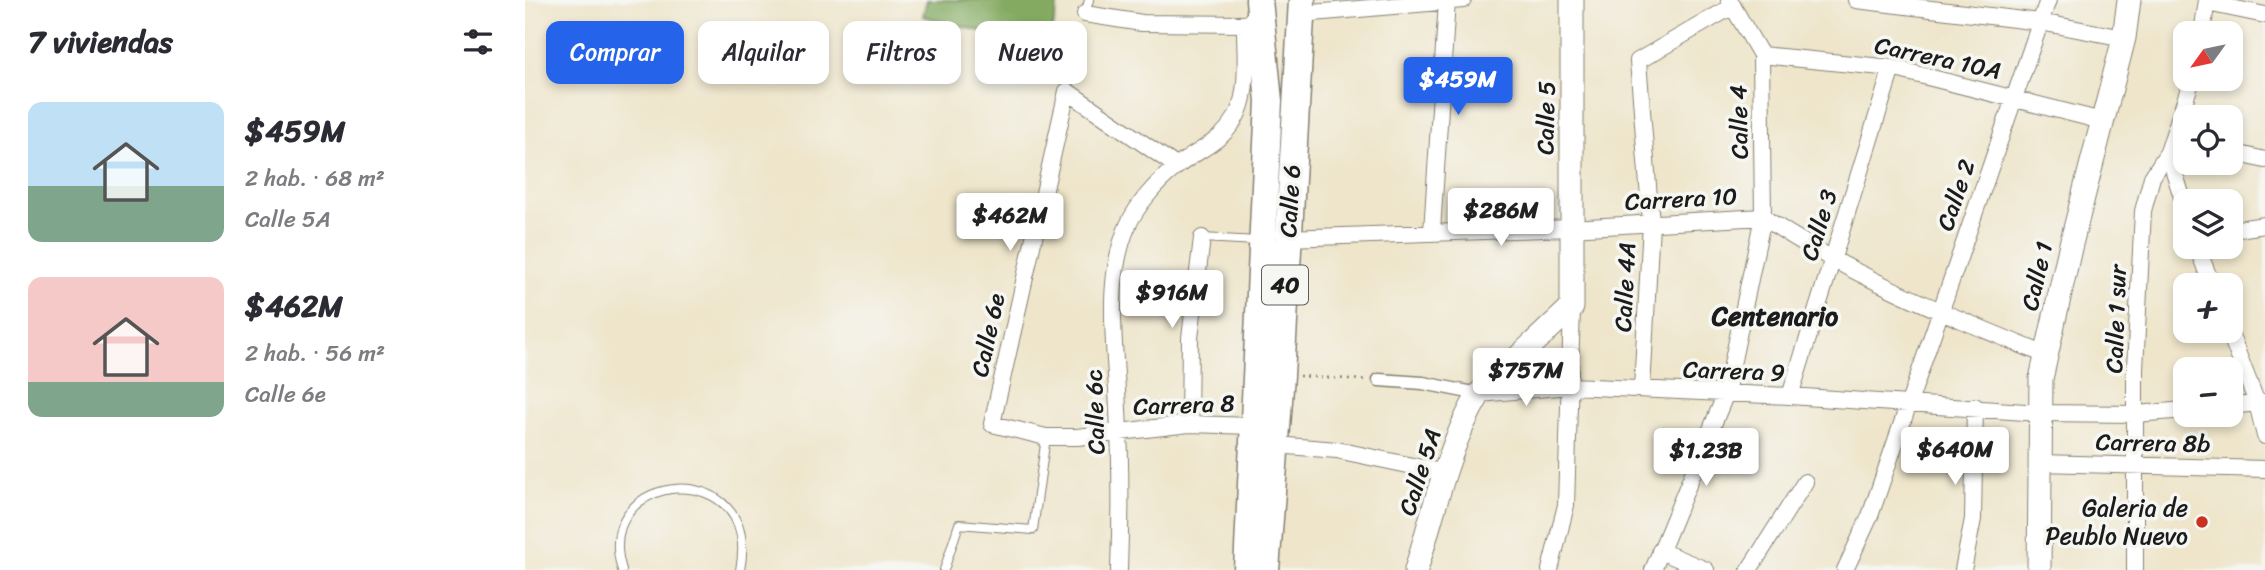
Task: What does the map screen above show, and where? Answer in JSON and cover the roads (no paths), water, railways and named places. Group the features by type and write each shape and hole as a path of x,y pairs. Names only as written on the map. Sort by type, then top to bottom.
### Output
{"highway":[{"path":"1256,13 1281,19 1301,7"},
{"name":"Calle 6","path":"1247,570 1253,426 1301,7"},
{"name":"Calle 6","path":"1256,13 1269,100 1281,375 1266,570"}],"main road":[{"name":"Calle 5","path":"1572,0 1572,307"},
{"name":"Calle 1","path":"2039,570 2041,379 2124,38 2129,0"},
{"name":"Calle 5A","path":"1416,570 1446,473 1463,426 1479,394 1572,307"}],"street":[{"path":"1301,7 1463,0"},
{"path":"1856,0 1907,2 2124,38"},
{"name":"Calle 2","path":"1845,570 1870,516 2048,0"},
{"path":"1431,231 1447,1"},
{"path":"2204,21 2207,2 2265,15"},
{"name":"Calle 4","path":"1653,570 1726,393 1763,217 1761,55 1731,3"},
{"name":"Calle 4A","path":"1642,389 1651,223 1638,61 1731,3"},
{"path":"1087,7 1142,23 1256,13"},
{"name":"Calle 6c","path":"1119,570 1119,431 1113,288 1119,253 1128,224 1159,183 1176,166 1212,144 1238,113 1256,13"},
{"name":"Carrera 10A","path":"1761,55 1892,68 2102,121"},
{"name":"Calle 3","path":"1790,396 1892,68"},
{"name":"Calle 6e","path":"992,424 1067,91 1176,166"},
{"name":"Calle 1 sur","path":"2136,570 2136,414 2143,211 2152,177 2173,147"},
{"path":"2243,155 2265,160"},
{"name":"Carrera 10","path":"1275,240 1763,217 1833,257 1940,312 2046,355"},
{"path":"2243,228 2265,225"},
{"path":"1189,424 1190,338 1202,238"},
{"name":"Calle 5","path":"1550,570 1566,505 1572,307"},
{"path":"2234,343 2261,403 2265,436"},
{"name":"Carrera 9","path":"1379,380 1423,383 1479,394 1571,386 1790,396 1908,405 1975,406 2040,413 2136,414 2173,411"},
{"path":"2243,404 2261,403"},
{"path":"1963,570 1973,519 1975,406"},
{"name":"Carrera 8","path":"992,424 1046,437 1189,424 1253,426"},
{"path":"1276,445 1337,450 1446,473"},
{"name":"Carrera 8b","path":"2040,463 2265,469"},
{"path":"1749,570 1805,482"},
{"path":"1660,551 1706,570"}],"lane":[{"path":"1202,238 1275,240"},
{"path":"944,570 959,524 1033,530 1046,437"},
{"path":"622,570 618,555 620,532 630,512 646,496 667,488 690,487 711,495 729,509 740,529 744,551 740,570"}],"place":[{"name":"Galeria de Peublo Nuevo","path":"2202,522"}],"district":[{"name":"Centenario","path":"1775,316"}]}
